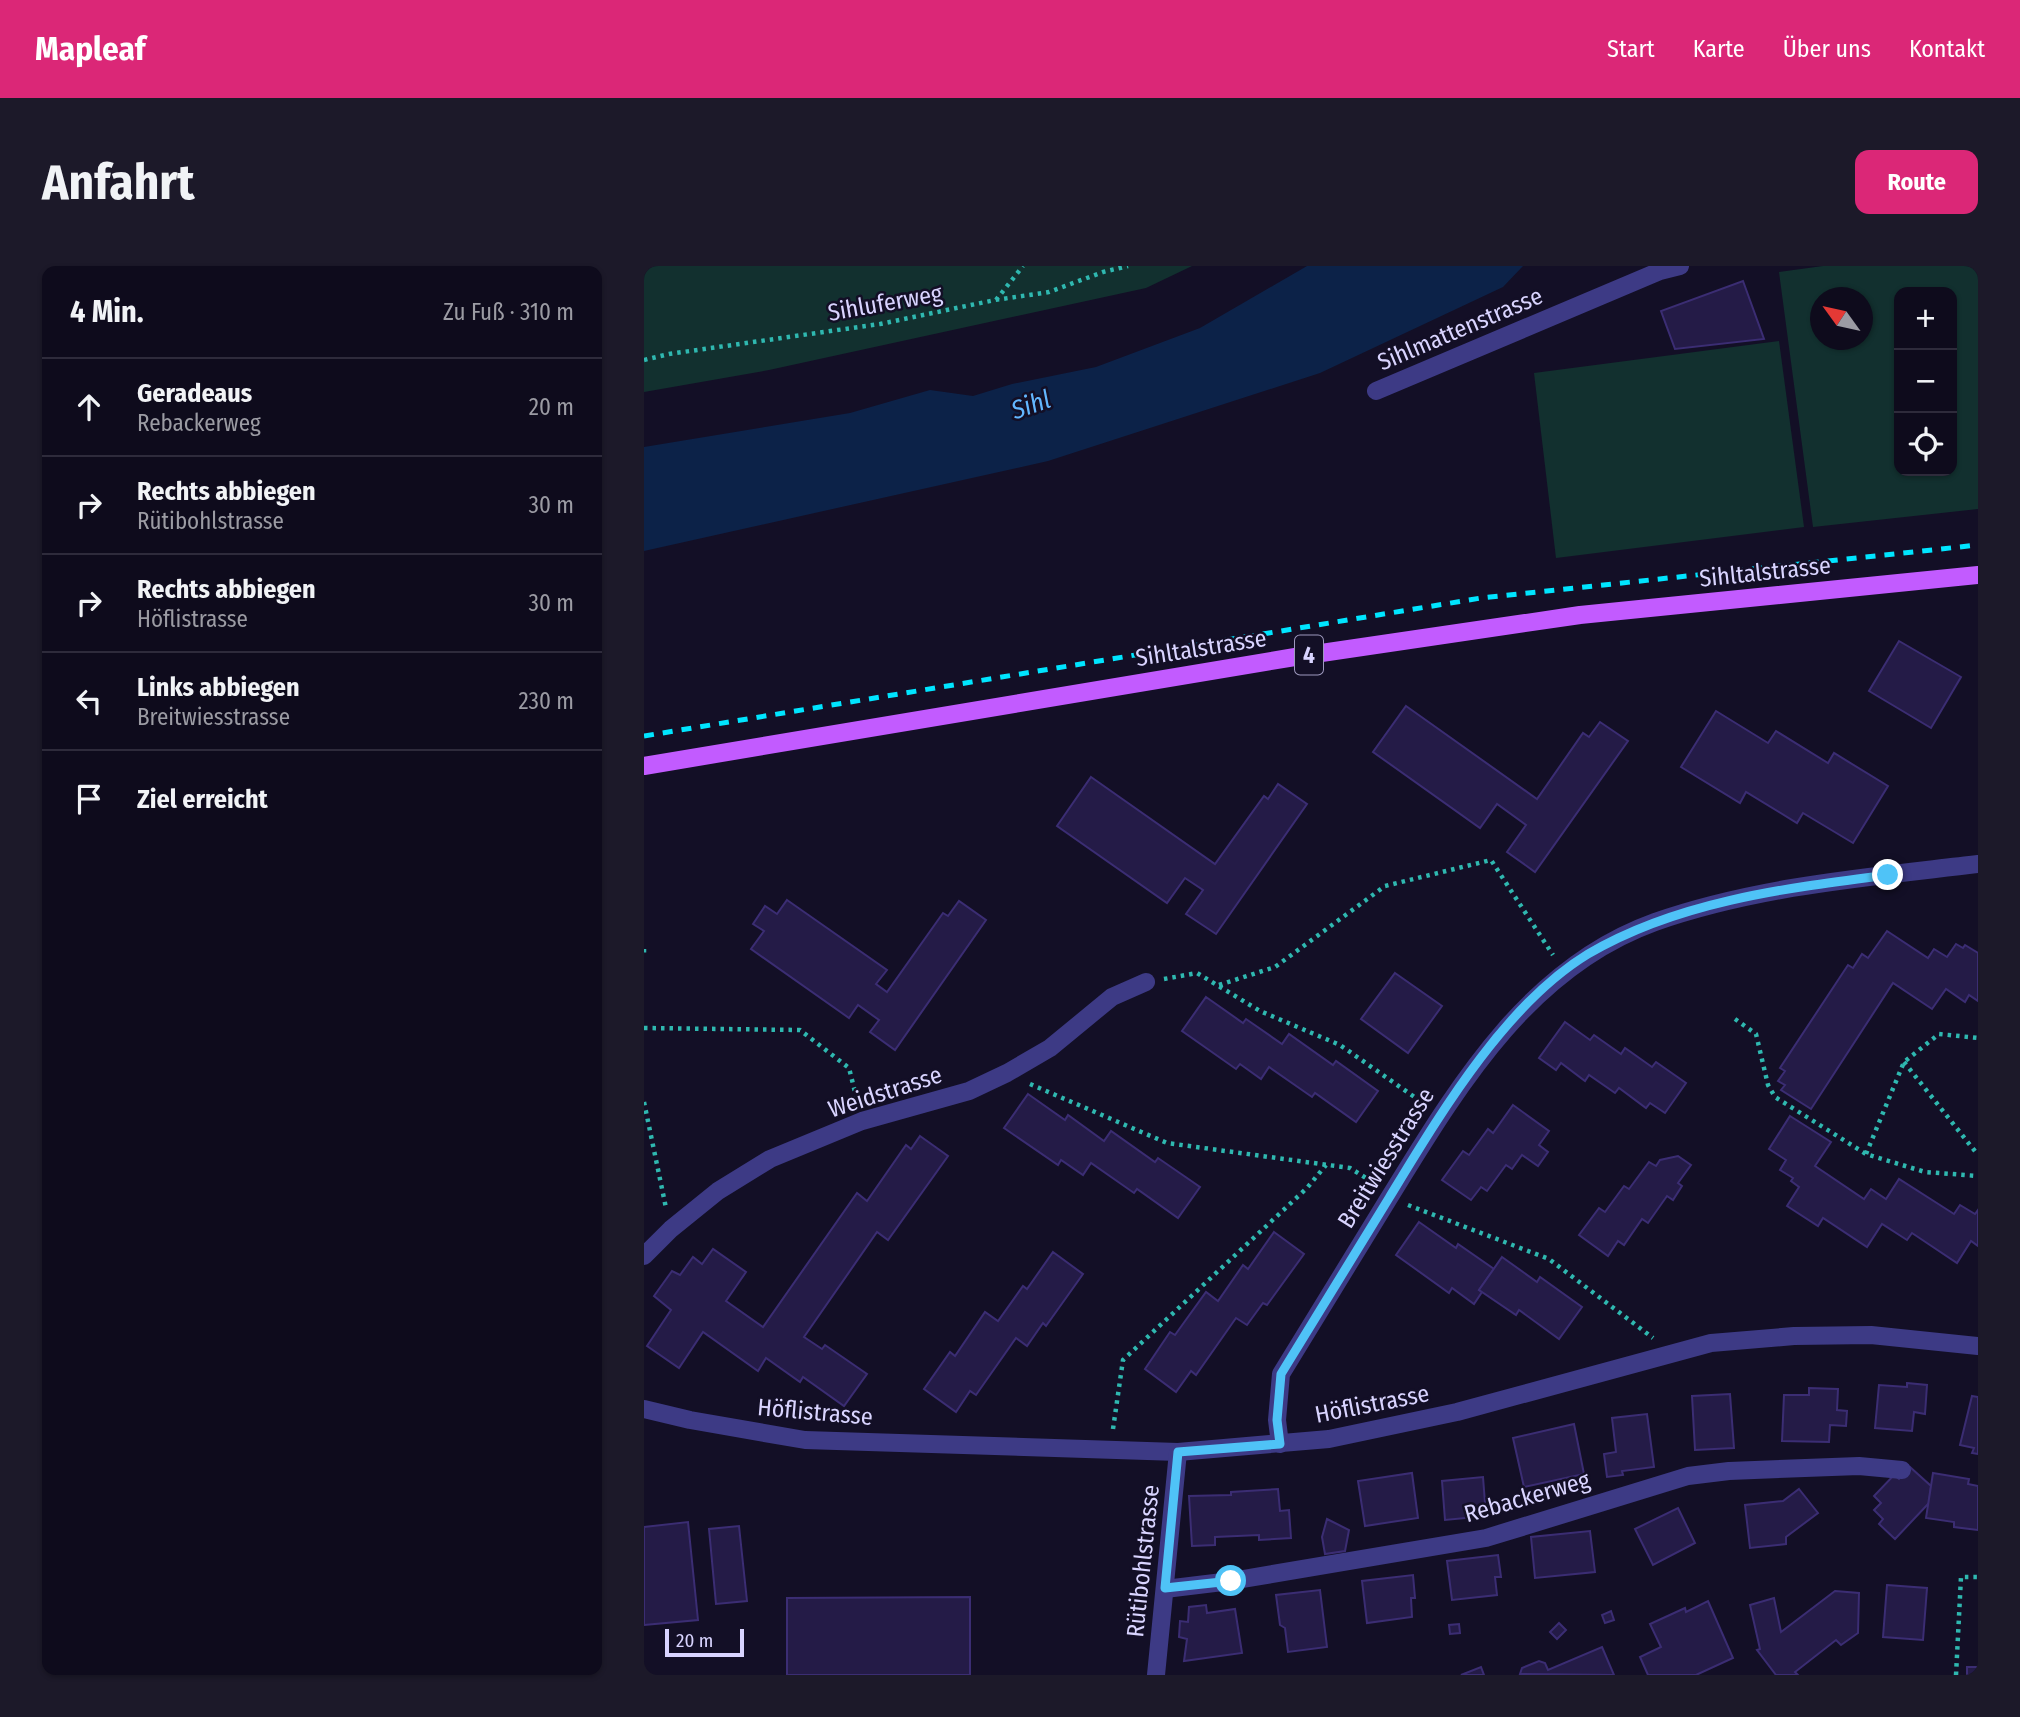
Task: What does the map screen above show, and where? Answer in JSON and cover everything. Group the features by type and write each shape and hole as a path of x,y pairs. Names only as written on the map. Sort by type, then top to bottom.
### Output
{"main road":[{"name":"Sihltalstrasse","path":"644,766 1301,656 1580,615 1978,575"}],"street":[{"name":"Sihlmattenstrasse","path":"1376,391 1660,271 1680,266"},
{"name":"Breitwiesstrasse","path":"1280,1444 1277,1420 1281,1374 1440,1115 1510,1022 1563,971 1589,954 1654,923 1721,903 1828,883 1978,864"},
{"name":"Weidstrasse","path":"644,1256 671,1229 718,1191 770,1159 862,1121 969,1091 1007,1073 1049,1048 1112,997 1146,982"},
{"name":"Höflistrasse","path":"644,1409 690,1420 805,1440 1178,1452 1329,1439 1457,1412 1711,1343 1794,1336 1871,1335 1978,1346"},
{"name":"Rütibohlstrasse","path":"1156,1675 1178,1452"},
{"name":"Rebackerweg","path":"1165,1588 1231,1581 1486,1538 1688,1476 1729,1471 1858,1466 1902,1470"}],"path":[{"path":"995,300 1023,266"},
{"path":"1095,266 1103,272"},
{"name":"Sihluferweg","path":"644,360 669,354 880,324 995,300 1049,292 1103,272 1128,266"},
{"path":"1219,985 1275,967 1385,886 1491,860 1563,971"},
{"path":"1146,982 1197,973 1260,1011 1340,1045 1440,1115"},
{"path":"1735,1019 1756,1034 1768,1085 1775,1097 1866,1154 1925,1172 1978,1176"},
{"path":"644,1028 800,1030 849,1068 862,1121"},
{"path":"1866,1154 1904,1062 1939,1034 1978,1038"},
{"path":"1904,1062 1978,1155"},
{"path":"1007,1073 1167,1143 1350,1168 1412,1207 1549,1259 1652,1336 1659,1356"},
{"path":"644,1102 671,1229"},
{"path":"1110,1450 1122,1360 1307,1188 1326,1165"},
{"path":"1956,1675 1961,1577 1978,1577"}],"green space":[{"path":"644,266 1192,266 1146,288 769,370 644,392"},
{"path":"1823,266 1978,266 1978,509 1813,527 1779,272"},
{"path":"1779,341 1804,527 1556,558 1534,373"}],"water":[{"name":"Sihl","path":"1307,266 1523,266 1503,287 1320,373 1048,461 644,551 644,447 850,413 930,390 973,396 1012,384 1096,367 1200,328"}],"building":[{"path":"1743,281 1764,339 1675,349 1661,311"},
{"path":"1899,641 1961,677 1931,728 1869,691"},
{"path":"1406,706 1537,799 1583,733 1589,737 1600,722 1628,741 1535,872 1507,852 1526,825 1497,804 1480,828 1373,752"},
{"path":"1716,711 1768,743 1776,731 1828,763 1834,753 1888,786 1853,843 1803,813 1797,823 1746,792 1740,803 1681,767"},
{"path":"1091,777 1215,864 1264,796 1268,799 1278,784 1307,804 1216,934 1186,914 1203,890 1185,878 1167,903 1057,826"},
{"path":"787,900 887,970 876,984 887,992 943,913 948,916 959,901 986,920 895,1050 870,1032 879,1020 858,1005 849,1018 751,949 764,931 753,924 765,906 777,914"},
{"path":"1887,931 1928,958 1934,949 1947,957 1956,944 1963,948 1965,945 1978,953 1978,1001 1969,995 1965,1002 1946,989 1932,1009 1893,983 1811,1109 1781,1090 1785,1085 1778,1081 1785,1071 1780,1068 1848,965 1853,968 1862,954 1868,958"},
{"path":"1395,973 1442,1006 1408,1053 1361,1019"},
{"path":"1206,997 1243,1023 1246,1019 1282,1044 1289,1034 1333,1065 1336,1061 1378,1091 1356,1122 1315,1093 1312,1097 1269,1067 1261,1079 1240,1064 1236,1069 1182,1031"},
{"path":"1565,1022 1590,1040 1594,1035 1621,1054 1625,1048 1652,1067 1656,1062 1686,1083 1665,1113 1650,1103 1646,1108 1619,1088 1615,1093 1589,1075 1585,1081 1561,1063 1556,1070 1539,1058"},
{"path":"1028,1094 1065,1120 1068,1115 1104,1141 1111,1131 1155,1162 1158,1158 1200,1187 1178,1218 1137,1189 1134,1193 1091,1163 1083,1175 1061,1160 1058,1165 1004,1128"},
{"path":"1513,1105 1549,1131 1539,1145 1548,1152 1538,1166 1522,1155 1512,1169 1506,1165 1487,1191 1481,1187 1471,1200 1442,1180 1463,1151 1469,1155 1488,1129 1493,1133"},
{"path":"1790,1116 1831,1142 1815,1166 1864,1199 1871,1189 1886,1199 1899,1179 1954,1214 1960,1205 1975,1214 1978,1210 1978,1246 1971,1241 1957,1263 1912,1233 1907,1240 1882,1224 1867,1247 1823,1218 1818,1226 1787,1206 1799,1187 1791,1181 1793,1178 1780,1170 1786,1160 1769,1149"},
{"path":"920,1136 948,1156 888,1240 877,1232 804,1337 822,1349 825,1345 867,1374 844,1406 803,1377 800,1382 766,1358 758,1371 703,1332 679,1368 647,1346 671,1310 654,1296 672,1271 680,1275 693,1257 702,1264 713,1249 746,1272 726,1301 763,1327 857,1193 867,1201 906,1145 911,1149"},
{"path":"1678,1156 1691,1165 1678,1183 1682,1186 1673,1200 1667,1196 1648,1223 1642,1219 1624,1245 1618,1241 1608,1256 1579,1235 1599,1208 1605,1212 1624,1186 1629,1189 1649,1162 1656,1166 1660,1160"},
{"path":"1419,1222 1456,1248 1458,1244 1494,1269 1479,1290 1482,1292 1474,1304 1452,1288 1449,1293 1396,1255"},
{"path":"1274,1232 1304,1254 1267,1305 1263,1303 1247,1325 1236,1318 1196,1375 1191,1371 1176,1392 1145,1369 1170,1332 1175,1335 1206,1292 1218,1301 1243,1265 1248,1269"},
{"path":"1053,1252 1083,1274 1046,1326 1043,1323 1027,1346 1016,1338 976,1395 970,1391 956,1412 924,1389 950,1352 955,1356 985,1312 998,1321 1023,1286 1027,1289"},
{"path":"1502,1257 1537,1282 1540,1277 1582,1307 1559,1339 1519,1310 1516,1315 1479,1290"},
{"path":"1907,1383 1927,1385 1925,1414 1914,1412 1912,1431 1875,1428 1879,1385 1907,1387"},
{"path":"1809,1388 1838,1389 1837,1410 1847,1411 1846,1426 1830,1425 1829,1442 1782,1441 1784,1395 1809,1395"},
{"path":"1730,1394 1734,1448 1695,1450 1692,1396"},
{"path":"1972,1396 1978,1397 1978,1454 1972,1453 1974,1448 1960,1445"},
{"path":"1647,1414 1654,1467 1622,1471 1623,1475 1607,1477 1604,1454 1616,1452 1612,1418"},
{"path":"1574,1424 1584,1474 1524,1487 1513,1438"},
{"path":"1910,1467 1931,1486 1929,1503 1895,1539 1879,1524 1883,1519 1874,1510 1881,1503 1874,1496 1894,1475 1899,1479"},
{"path":"1412,1473 1418,1518 1365,1526 1358,1481"},
{"path":"1933,1473 1969,1479 1968,1484 1978,1486 1978,1530 1954,1527 1954,1522 1926,1518"},
{"path":"1483,1477 1486,1516 1445,1520 1442,1481"},
{"path":"1278,1489 1280,1511 1289,1510 1291,1538 1259,1540 1259,1535 1215,1537 1215,1545 1192,1546 1189,1496 1231,1495 1231,1492"},
{"path":"1799,1489 1818,1513 1786,1537 1786,1544 1750,1548 1745,1505 1783,1501"},
{"path":"1678,1508 1695,1543 1653,1565 1635,1529"},
{"path":"1327,1519 1349,1530 1345,1551 1325,1554 1322,1537"},
{"path":"688,1522 698,1620 644,1625 644,1527"},
{"path":"739,1526 747,1601 716,1604 709,1529"},
{"path":"1590,1531 1595,1572 1535,1578 1531,1537"},
{"path":"1498,1555 1501,1577 1495,1577 1497,1595 1452,1600 1447,1561"},
{"path":"1413,1575 1415,1598 1411,1598 1412,1617 1367,1623 1362,1581"},
{"path":"1887,1585 1927,1588 1923,1640 1883,1637"},
{"path":"1320,1590 1327,1647 1288,1652 1285,1628 1280,1625 1276,1595"},
{"path":"1835,1591 1859,1593 1858,1633 1841,1645 1836,1640 1795,1672 1798,1675 1776,1675 1757,1650 1760,1649 1750,1605 1774,1598 1781,1632"},
{"path":"970,1597 970,1675 787,1675 787,1598"},
{"path":"1708,1601 1733,1658 1696,1675 1648,1675 1640,1657 1661,1647 1650,1624 1685,1608 1686,1612"},
{"path":"1206,1605 1207,1613 1235,1609 1242,1653 1184,1661 1187,1639 1179,1637 1180,1621 1188,1622 1189,1607"},
{"path":"1611,1611 1614,1620 1605,1623 1602,1615"},
{"path":"1559,1623 1566,1630 1557,1639 1550,1632"},
{"path":"1459,1624 1460,1633 1450,1634 1449,1625"},
{"path":"1602,1647 1614,1675 1520,1674 1522,1668 1539,1661 1545,1663 1548,1670"},
{"path":"1481,1667 1484,1675 1461,1675"},
{"path":"1967,1667 1978,1667 1978,1675 1967,1675"}],"railway":[{"path":"644,736 1481,598 1978,545"}],"route":[{"path":"1231,1581 1165,1588 1178,1452 1280,1444 1277,1420 1281,1374 1440,1115 1510,1022 1563,971 1589,954 1654,923 1721,903 1888,875"}]}
